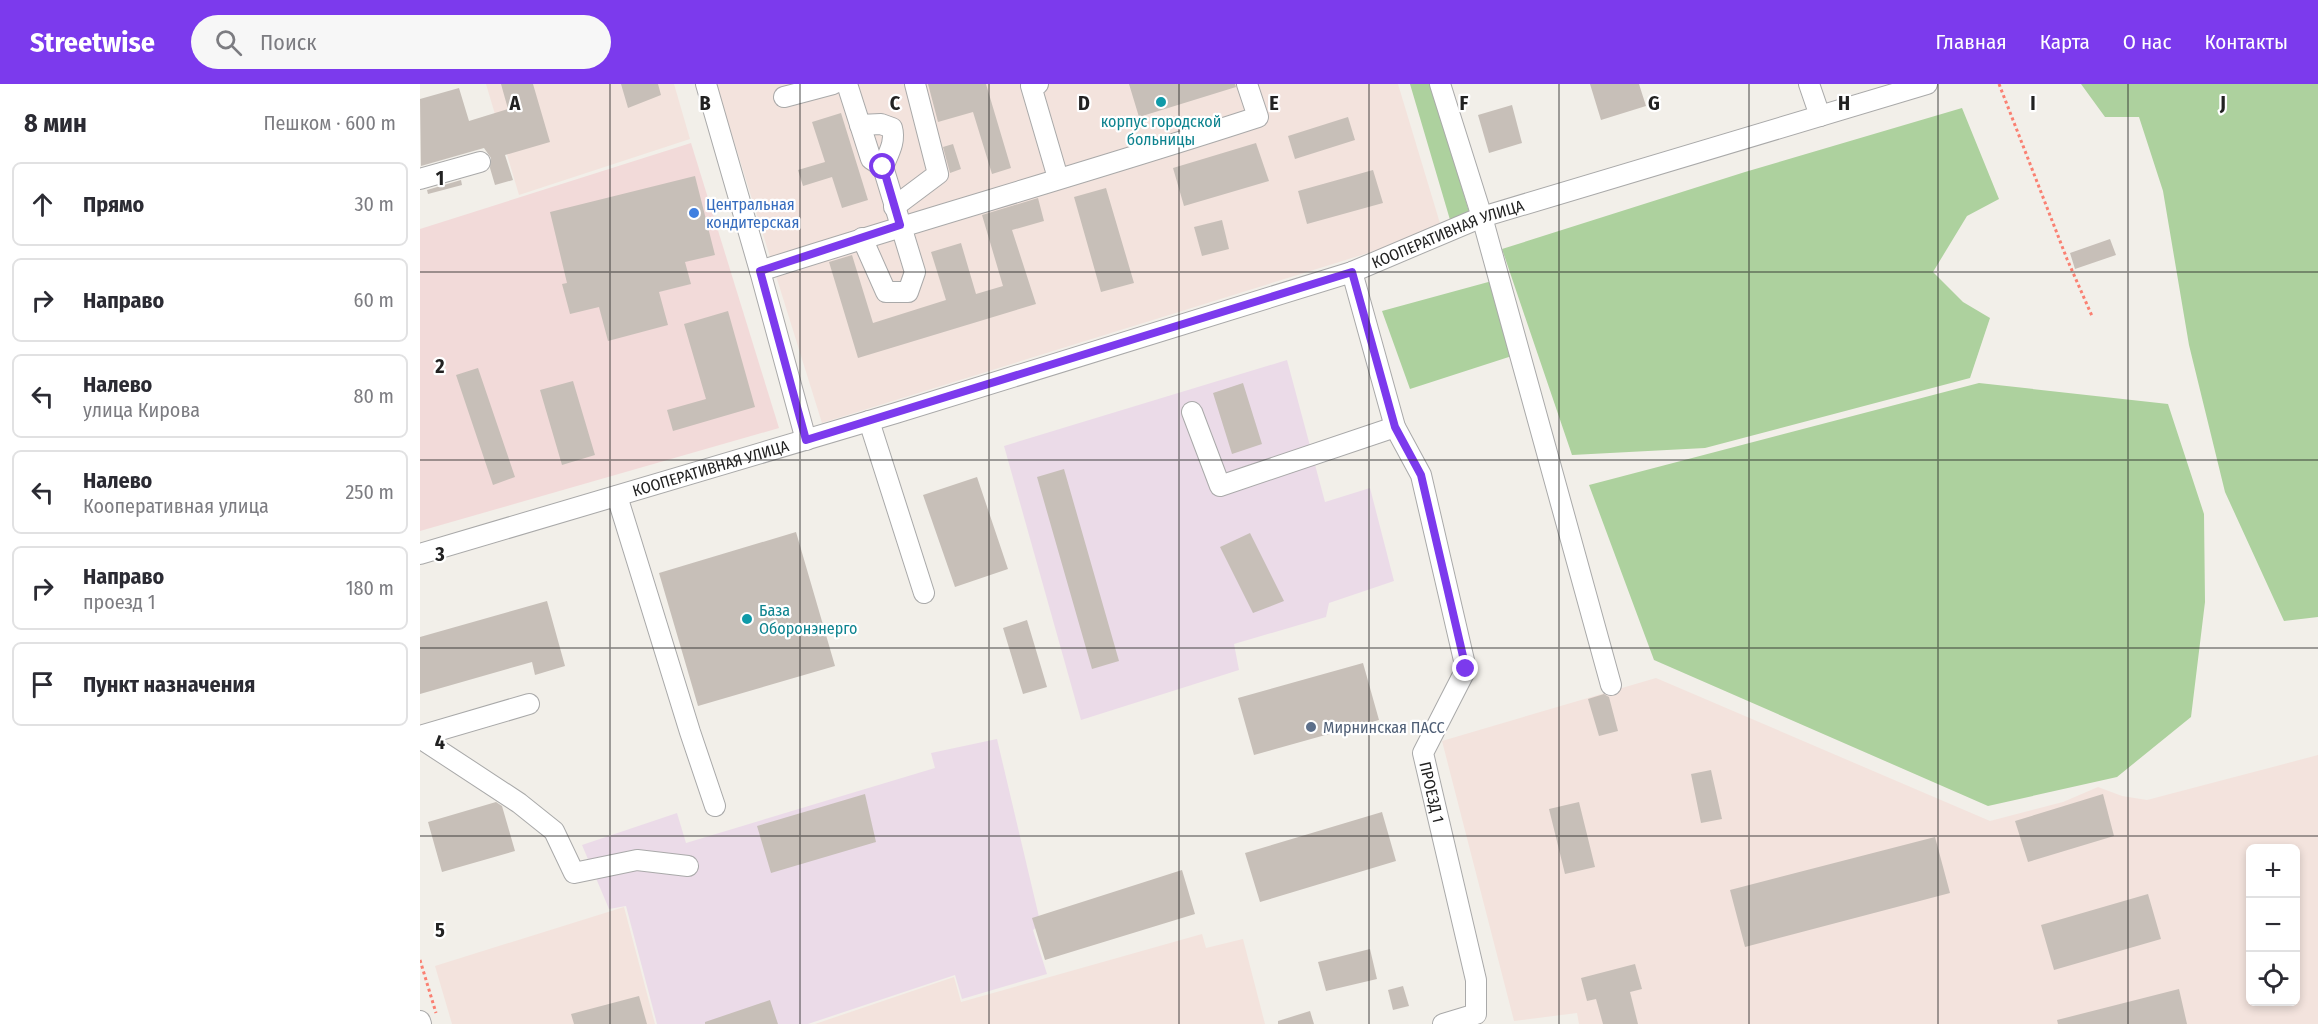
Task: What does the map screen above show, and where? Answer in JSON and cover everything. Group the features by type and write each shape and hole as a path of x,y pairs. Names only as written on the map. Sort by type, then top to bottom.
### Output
{"street":[{"path":"706,84 806,440"},
{"path":"784,97 833,84"},
{"path":"847,84 871,159 883,167"},
{"path":"760,271 862,238 897,216 938,174 915,84"},
{"path":"897,216 1058,178 1152,152 1258,117 1247,84"},
{"path":"1440,84 1482,218 1611,685"},
{"path":"1809,84 1820,116"},
{"path":"1033,85 1058,178"},
{"name":"КООПЕРАТИВНАЯ УЛИЦА","path":"420,554 869,421 1352,272 1482,218 1920,85"},
{"path":"860,125 881,124 892,128 893,144 883,167 915,272 908,292 886,292 862,238"},
{"path":"420,179 480,162"},
{"name":"ПРОЕЗД 1","path":"1352,272 1395,427 1421,475 1466,669 1423,753 1476,980 1481,1019 1443,1024"},
{"path":"1192,412 1220,486 1395,427"},
{"path":"869,421 924,593"},
{"path":"617,496 686,721 715,806"},
{"path":"420,737 529,704"},
{"path":"420,737 519,803 554,831 574,873 637,860 688,866"}],"path":[{"path":"1999,84 2067,259 2092,316"},
{"path":"420,960 426,1019"}],"shaded area":[{"path":"486,84 674,84 690,139 519,195"},
{"path":"716,84 1398,84 1442,230 822,423"},
{"path":"691,143 779,428 420,531 420,229"},
{"path":"1287,360 1325,502 1370,488 1394,581 1329,603 1326,617 1234,644 1239,670 1081,720 1004,446"},
{"path":"1656,678 1990,821 2063,802 2098,787 2122,796 2147,800 2318,755 2318,1024 1579,1024 1577,1013 1514,1021 1442,741"},
{"path":"997,739 1039,917 1039,925 1033,930 1047,974 962,999 955,975 808,1024 657,1024 626,906 609,909 582,845 677,813 686,843 935,768 931,753"},
{"path":"624,907 655,1024 452,1024 435,966"},
{"path":"1202,934 1206,948 1243,939 1265,1024 815,1024 954,977 961,1002"}],"green space":[{"path":"1410,84 1431,84 1473,225 1453,230"},
{"path":"2081,84 2318,84 2318,617 2284,621 2225,492 2189,345 2163,191 2139,117 2105,117"},
{"path":"1962,108 1999,199 1967,216 1933,272 1963,302 1990,318 1970,378 1705,448 1572,455 1502,249 1745,172"},
{"path":"1492,281 1515,355 1410,389 1382,311"},
{"path":"1979,383 2168,404 2204,514 2205,602 2191,717 2117,777 1988,806 1654,660 1589,485"}],"building":[{"path":"501,84 533,84 550,142 505,155 513,180 495,185 490,168 491,158 484,148 421,166 420,99 459,88 469,121 508,109"},
{"path":"621,84 658,84 661,95 628,108"},
{"path":"928,84 986,84 1011,168 992,174 973,112 938,122"},
{"name":"корпус городской больницы","path":"1129,84 1235,84 1236,87 1139,117"},
{"path":"1590,84 1639,84 1646,106 1601,120"},
{"path":"1512,105 1522,143 1489,153 1478,115"},
{"path":"841,113 868,200 842,208 832,177 803,186 798,170 825,162 812,122"},
{"path":"1348,117 1355,140 1295,159 1288,136"},
{"path":"1256,143 1269,181 1184,206 1173,168"},
{"path":"953,144 961,169 950,173 943,147"},
{"path":"1373,170 1383,203 1307,224 1298,191"},
{"path":"695,176 715,255 685,262 691,284 659,292 668,325 608,341 599,307 570,314 562,284 567,283 550,212"},
{"path":"461,180 462,185 428,194 427,190"},
{"path":"1106,188 1134,283 1101,292 1074,197"},
{"path":"1038,198 1044,221 1012,230 1036,304 858,358 829,262 852,255 873,323 946,300 931,252 961,243 976,294 1003,286 982,215"},
{"path":"1222,220 1229,249 1202,256 1194,227"},
{"path":"2110,239 2116,255 2075,269 2070,253"},
{"path":"728,311 755,407 673,431 667,410 706,399 684,324"},
{"path":"478,368 515,477 493,485 456,375"},
{"path":"573,381 595,455 562,465 540,390"},
{"path":"1243,383 1262,444 1232,454 1213,393"},
{"path":"1064,469 1119,661 1092,669 1037,477"},
{"path":"977,477 1008,569 955,587 923,495"},
{"name":"База Оборонэнерго","path":"796,532 835,666 698,706 659,573"},
{"path":"1250,533 1284,601 1253,613 1220,547"},
{"path":"547,601 565,666 535,675 532,662 420,694 420,637"},
{"path":"1027,620 1047,687 1023,694 1003,628"},
{"path":"1363,663 1379,720 1254,755 1238,698"},
{"path":"1604,694 1609,697 1618,731 1599,736 1588,699"},
{"path":"1711,770 1722,819 1701,823 1691,774"},
{"path":"865,794 876,842 771,873 757,826"},
{"path":"2103,794 2114,836 2028,862 2015,821"},
{"path":"496,802 502,806 515,851 442,872 428,822"},
{"path":"1579,802 1595,867 1565,874 1549,809"},
{"path":"1382,812 1396,861 1260,902 1245,853"},
{"path":"1935,837 1950,893 1745,947 1730,890"},
{"path":"1182,870 1195,914 1045,960 1032,918"},
{"path":"2148,894 2161,939 2054,970 2041,925"},
{"path":"1370,949 1377,979 1326,991 1318,962"},
{"path":"1635,964 1642,989 1630,992 1638,1024 1603,1024 1596,999 1587,1001 1581,978"},
{"path":"1403,986 1409,1006 1393,1010 1388,990"},
{"path":"2179,989 2187,1024 2058,1024 2057,1020"},
{"path":"639,996 647,1024 574,1024 571,1014"},
{"path":"770,1000 778,1024 705,1024 705,1022"},
{"path":"1310,1011 1314,1024 1278,1024 1278,1021"}],"place":[{"name":"корпус городской больницы","path":"1161,102"},
{"name":"Центральная кондитерская","path":"694,213"},
{"name":"База Оборонэнерго","path":"747,619"},
{"name":"Мирнинская ПАСС","path":"1311,727"}],"route":[{"path":"883,167 900,225 760,271 806,440 1352,272 1395,427 1421,475 1466,669"}]}
